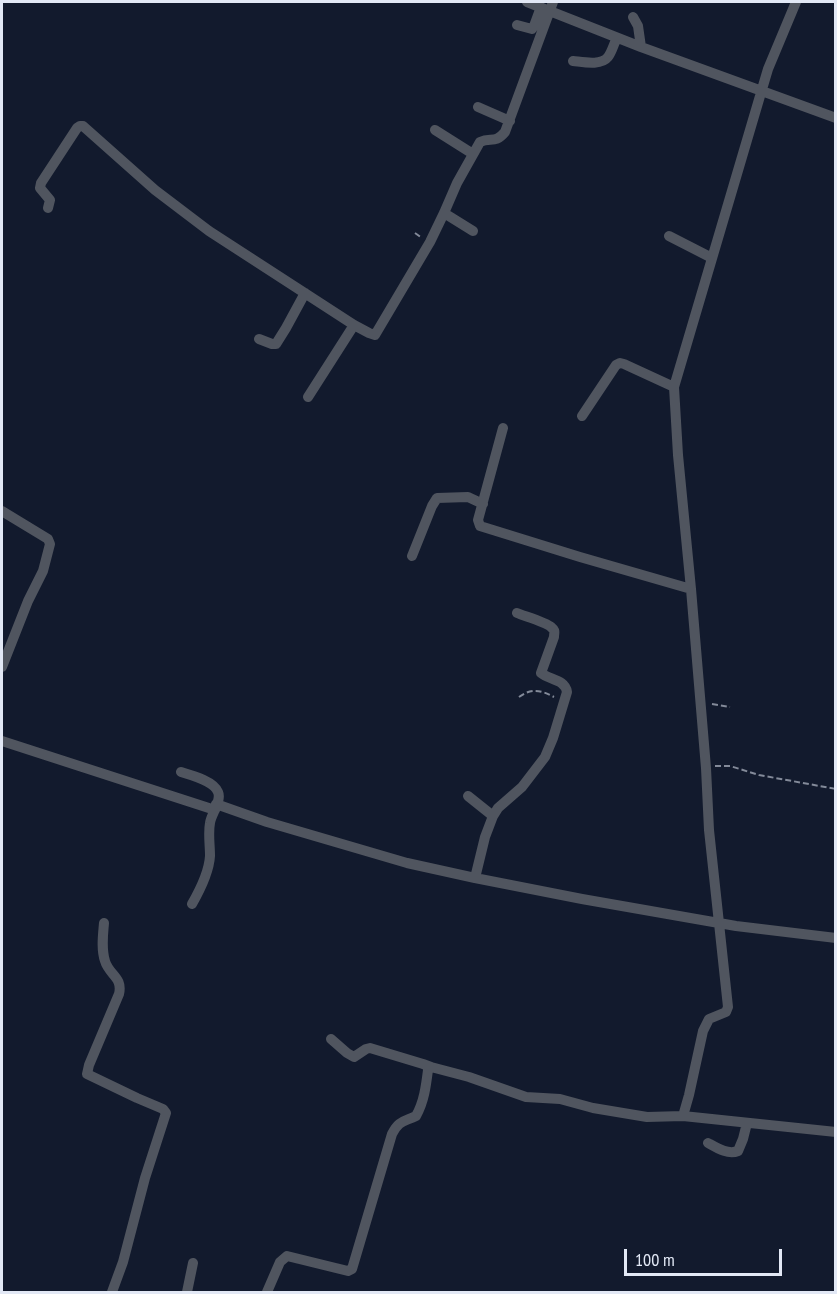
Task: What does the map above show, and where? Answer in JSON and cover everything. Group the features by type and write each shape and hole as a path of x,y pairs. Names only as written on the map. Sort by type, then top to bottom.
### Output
{"street":[{"path":"527,2 549,8 615,42 641,47 760,96 836,118"},
{"path":"683,1116 690,1095 703,1031 709,1019 726,1012 728,1007 727,924 709,830 706,768 674,387 768,69 796,2"},
{"path":"517,25 532,29 549,8"},
{"path":"48,208 50,200 41,190 41,183 77,128 83,126 155,190 236,249 354,325 375,335 418,264 457,183 480,142 498,138 510,121 549,8"},
{"path":"633,17 638,26 641,47"},
{"path":"573,61 604,60 608,57 615,42"},
{"path":"478,107 510,121"},
{"path":"435,130 473,154"},
{"path":"444,213 473,231"},
{"path":"669,237 712,258"},
{"path":"259,339 276,344 304,293"},
{"path":"308,397 354,325"},
{"path":"582,416 616,365 620,363 674,387"},
{"path":"503,428 478,524 691,589"},
{"path":"412,556 437,498 468,497 483,504"},
{"path":"2,511 48,539 50,544 43,571 28,601 2,667"},
{"path":"475,878 485,837 493,816 498,808 522,787 545,757 567,692 565,685 541,673 554,637 552,627 517,613"},
{"path":"2,741 407,863 582,899 727,924 836,938"},
{"path":"182,772 206,781 218,792 219,798 210,820 208,868 192,904"},
{"path":"468,796 493,816"},
{"path":"104,923 105,964 117,978 120,987 87,1074 163,1109 166,1113 112,1293"},
{"path":"331,1039 351,1055 370,1048 469,1077 526,1097 560,1100 647,1117 683,1116 836,1132"},
{"path":"267,1293 280,1262 287,1256 348,1271 352,1269 392,1134 401,1121 417,1116 420,1111 428,1070 431,1067"},
{"path":"708,1143 722,1151 734,1153 738,1151 747,1123"},
{"path":"187,1293 193,1263"}],"path":[{"path":"519,697 531,690 537,690 550,694 563,704"},
{"path":"700,704 730,706"},
{"path":"718,765 836,789"}]}
